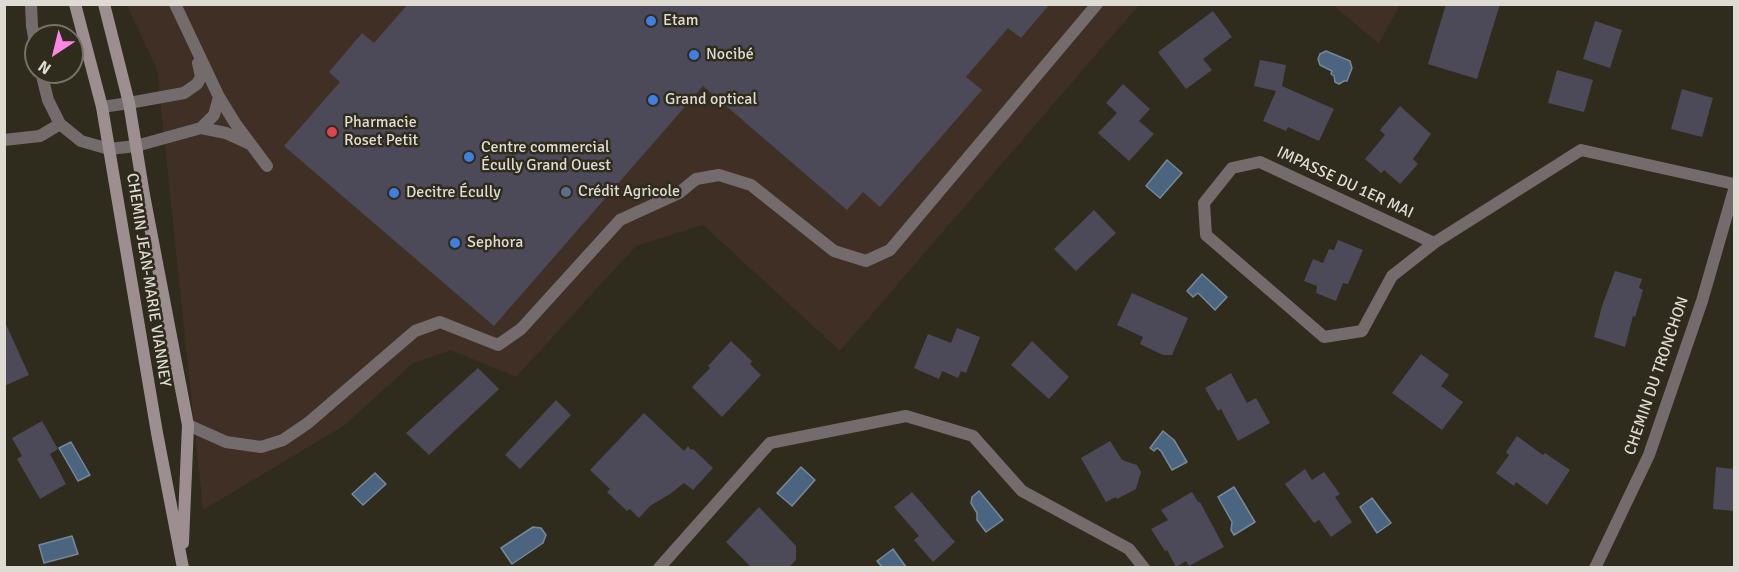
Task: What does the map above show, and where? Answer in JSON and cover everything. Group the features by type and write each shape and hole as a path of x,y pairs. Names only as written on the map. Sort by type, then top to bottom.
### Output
{"street":[{"path":"31,4 32,24"},
{"name":"CHEMIN JEAN-MARIE VIANNEY","path":"75,4 102,107 156,433 183,565"},
{"name":"CHEMIN JEAN-MARIE VIANNEY","path":"104,4 129,103 146,207 188,425 183,565"},
{"path":"175,4 219,98 267,166"},
{"path":"188,425 226,442 261,447 284,440 309,423 415,331 440,322 498,345 521,329 620,220 679,194 696,179 719,175 751,185 834,251 866,261 890,250 1096,4"},
{"path":"102,107 184,93 197,84 201,77 195,46"},
{"path":"43,84 48,100 60,124 81,141 109,149 136,146 201,128 226,133 251,144"},
{"path":"201,128 214,115 219,98"},
{"path":"4,140 40,136 60,124"},
{"name":"IMPASSE DU 1ER MAI","path":"1434,243 1260,162 1232,168 1204,203 1206,235 1324,337 1362,330 1392,276 1434,243 1581,150 1734,184"},
{"name":"CHEMIN DU TRONCHON","path":"1595,567 1649,455 1701,301 1734,190"},
{"path":"659,567 770,443 906,416 973,436 1022,491 1129,549 1144,567"}],"shaded area":[{"path":"127,5 1139,5 840,351 703,225 636,246 516,377 451,350 412,364 345,425 203,510 157,70"},
{"path":"1333,5 1400,5 1379,44"}],"water":[{"path":"1326,51 1350,61 1352,68 1347,81 1339,84 1335,82 1332,71 1320,65 1318,59 1320,54"},
{"path":"1167,160 1182,173 1160,198 1146,186"},
{"path":"1202,274 1227,297 1215,310 1198,293 1193,297 1187,291"},
{"path":"1163,431 1174,440 1187,462 1172,470 1161,451 1157,448 1154,451 1150,448"},
{"path":"71,442 90,475 78,481 59,448"},
{"path":"801,467 815,480 792,506 777,493"},
{"path":"375,473 386,484 363,505 352,494"},
{"path":"1234,487 1255,522 1234,535 1231,530 1232,522 1218,497"},
{"path":"979,491 1003,520 986,532 977,520 977,513 971,503 972,497"},
{"path":"1372,498 1391,523 1377,533 1360,507"},
{"path":"533,527 541,528 546,535 543,543 512,564 501,548"},
{"path":"72,536 78,554 44,563 39,545"},
{"path":"893,549 906,567 882,567 877,561"}],"building":[{"name":"Centre commercial Écully Grand Ouest","path":"408,4 1050,4 1021,38 1008,28 966,77 982,90 880,207 863,192 847,210 703,86 494,326 284,146 340,82 329,72 362,33 374,43"},
{"path":"1446,4 1500,4 1477,79 1428,64"},
{"path":"1213,11 1232,37 1203,59 1212,70 1186,89 1158,52"},
{"path":"1595,21 1622,30 1610,68 1583,59"},
{"path":"1260,60 1286,65 1282,86 1334,109 1319,141 1288,127 1286,131 1263,121 1276,91 1254,86"},
{"path":"1557,70 1593,80 1584,112 1548,103"},
{"path":"1123,84 1150,109 1139,121 1154,134 1129,161 1098,133 1117,113 1106,103"},
{"path":"1682,89 1713,98 1702,137 1671,129"},
{"path":"1400,106 1431,134 1413,159 1418,164 1400,184 1384,170 1381,173 1365,159 1385,135 1380,130"},
{"path":"1094,210 1116,233 1076,271 1054,249"},
{"path":"1338,240 1363,250 1348,284 1343,283 1336,301 1316,293 1317,286 1304,281 1313,259 1323,263 1329,249 1334,250"},
{"path":"1615,271 1642,279 1639,288 1643,290 1625,347 1594,337"},
{"path":"1132,293 1188,318 1172,355 1163,355 1140,344 1143,337 1117,325"},
{"path":"4,320 29,375 4,386"},
{"path":"957,328 980,337 966,373 961,371 958,378 942,371 939,379 914,368 928,334 951,343"},
{"path":"731,341 752,361 750,364 761,375 722,417 692,387"},
{"path":"1032,341 1069,377 1049,399 1011,365"},
{"path":"1421,354 1449,375 1441,386 1463,402 1442,430 1392,393"},
{"path":"478,368 499,389 429,455 406,433"},
{"path":"1231,373 1247,403 1256,398 1270,423 1238,441 1221,409 1218,411 1205,388"},
{"path":"556,400 571,415 520,469 505,455"},
{"path":"644,413 684,451 688,446 713,468 693,490 684,483 650,506 639,518 630,509 627,511 607,492 610,489 590,470"},
{"path":"42,421 58,449 50,454 66,484 40,499 17,459 22,456 12,438"},
{"path":"1517,436 1543,455 1545,453 1570,470 1547,505 1516,482 1514,486 1496,473 1509,455 1506,452"},
{"path":"1110,441 1122,460 1137,465 1141,472 1136,489 1106,502 1081,458"},
{"path":"1716,467 1734,469 1734,511 1713,509"},
{"path":"1305,469 1312,480 1324,472 1340,494 1335,497 1352,522 1331,537 1319,520 1314,523 1285,484"},
{"path":"912,492 955,542 933,562 914,540 919,536 894,507"},
{"path":"1192,492 1200,502 1224,547 1189,566 1186,561 1176,567 1167,550 1165,551 1151,529 1168,520 1161,510"},
{"path":"759,507 796,546 796,560 789,567 751,567 726,542"}],"place":[{"name":"Etam","path":"651,21"},
{"name":"Nocibé","path":"694,55"},
{"name":"Grand optical","path":"653,100"},
{"name":"Pharmacie Roset Petit","path":"332,132"},
{"name":"Centre commercial Écully Grand Ouest","path":"469,157"},
{"name":"Crédit Agricole","path":"566,192"},
{"name":"Decitre Écully","path":"394,193"},
{"name":"Sephora","path":"455,243"}]}
